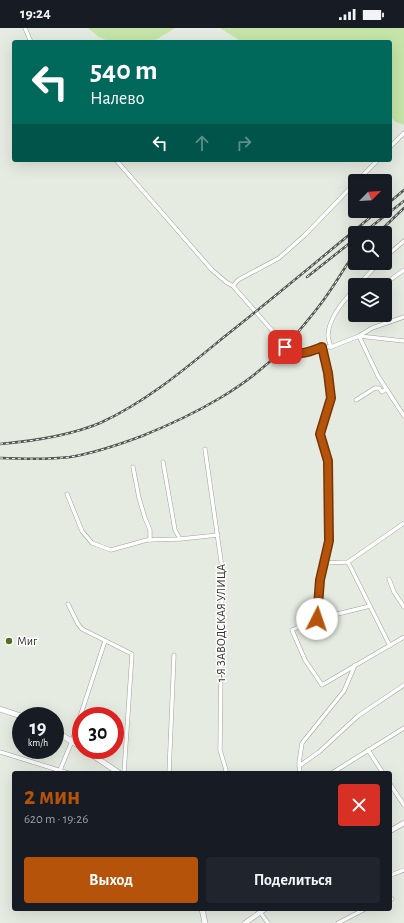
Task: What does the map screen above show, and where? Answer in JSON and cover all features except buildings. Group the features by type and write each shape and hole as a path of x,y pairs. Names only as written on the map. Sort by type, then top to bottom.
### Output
{"main road":[{"path":"0,709 12,713"},
{"path":"64,736 72,741"},
{"path":"98,759 116,771"},
{"path":"202,911 205,923"}],"street":[{"path":"25,28 30,40"},
{"path":"392,144 404,133"},
{"path":"118,162 212,270 233,286 290,351 303,353 322,347 331,348 359,336 372,328 404,317"},
{"path":"364,174 376,162"},
{"path":"233,286 238,280 279,258 306,235 348,190"},
{"path":"392,251 404,241"},
{"path":"365,278 372,270"},
{"path":"392,279 404,270"},
{"path":"331,348 328,336 332,323 338,308 348,296"},
{"path":"359,336 404,341"},
{"path":"359,336 378,376 404,416"},
{"path":"317,619 320,580 329,541 328,461 320,434 331,398 328,373 322,347"},
{"path":"356,400 375,388 379,388 382,392 386,389"},
{"name":"1-Я ЗАВОДСКАЯ УЛИЦА","path":"205,449 223,575 220,750 226,771"},
{"path":"163,462 175,530 180,539"},
{"path":"133,467 139,498 150,530 150,540"},
{"path":"67,494 82,531 92,543 111,550 150,540 180,539 218,535"},
{"path":"324,563 348,562 404,523"},
{"path":"348,562 390,646"},
{"path":"389,579 394,592 404,607"},
{"path":"68,604 82,629 132,654 124,771"},
{"path":"370,606 317,619 292,630 306,660 322,685 404,637"},
{"path":"83,707 105,641"},
{"path":"169,771 174,655"},
{"path":"300,771 302,743 344,691 356,664"},
{"path":"299,766 319,752 358,716 404,685"},
{"path":"335,771 404,728"},
{"path":"0,752 60,770 72,741"},
{"path":"368,750 382,771"},
{"path":"392,787 404,806"},
{"path":"392,830 404,823"},
{"path":"392,875 404,870"},
{"path":"338,923 361,911"},
{"path":"245,923 260,912 268,923"}],"green space":[{"path":"88,28 175,28 154,40 106,40 99,37"},
{"path":"220,28 404,28 404,125 392,119 392,40 239,40"}],"railway":[{"path":"392,200 404,190"},
{"path":"372,226 404,201"},
{"path":"385,226 404,208"},
{"path":"0,444 64,435 88,428 117,415 165,384 195,361 369,218"},
{"path":"307,277 348,245"},
{"path":"0,458 61,458 97,451 115,446 161,428 218,399 254,375 285,347 306,323 333,287 348,263"}],"place":[{"name":"Миг","path":"9,641"}],"route":[{"path":"285,347 290,351 303,353 322,347 328,373 331,398 320,434 328,461 329,541 320,580 317,619"}]}
